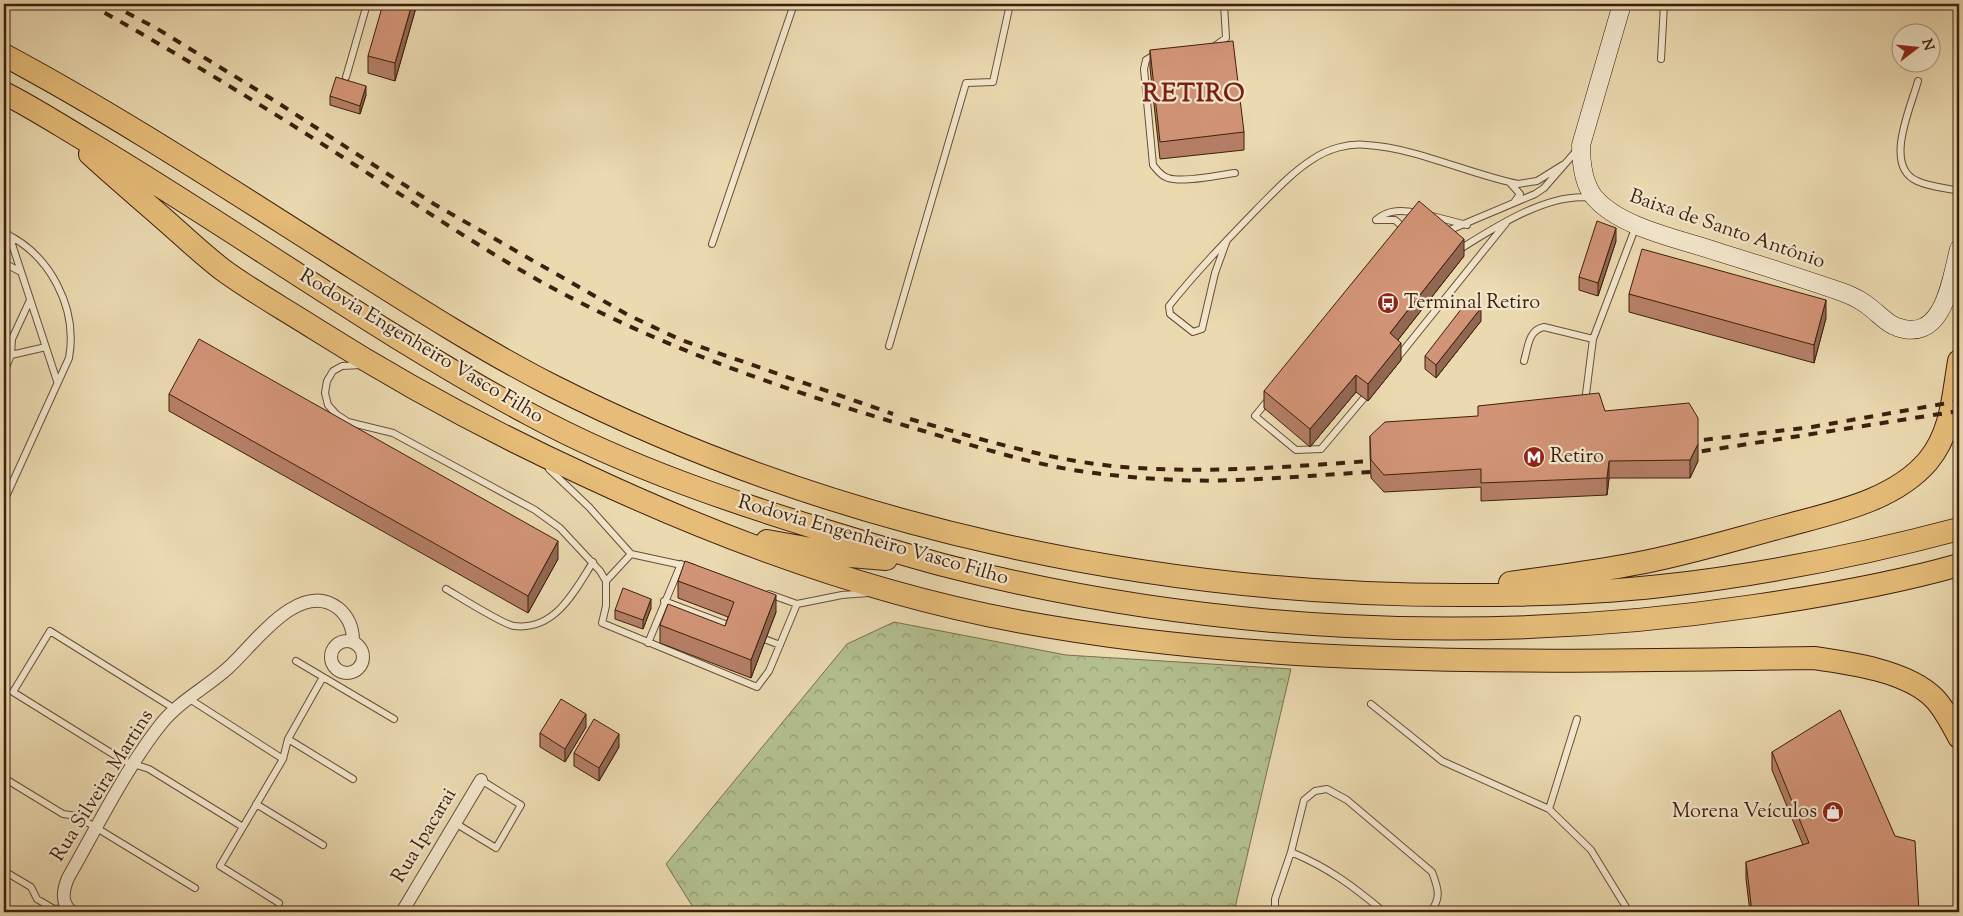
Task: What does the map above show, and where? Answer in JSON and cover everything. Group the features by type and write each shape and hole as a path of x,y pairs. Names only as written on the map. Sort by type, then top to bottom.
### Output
{"highway":[{"name":"Rodovia Engenheiro Vasco Filho","path":"4,55 170,152 412,305 488,350 625,421 696,451 857,506 1028,551 1172,577 1319,592 1430,595 1538,594 1658,587 1813,563 1959,529"},
{"name":"Rodovia Engenheiro Vasco Filho","path":"4,92 164,187 403,340 535,418 623,458 724,497 815,528 943,565 1024,584 1168,610 1320,625 1430,630 1536,627 1686,616 1820,596 1959,565"},
{"path":"56,123 224,271 372,365 523,447 625,494 717,532 802,564 893,592 1008,619 1082,631 1240,650 1317,657 1543,661 1814,658 1853,663 1912,683 1934,698 1959,737"},
{"path":"1430,595 1633,564 1730,541 1870,499 1902,483 1915,473 1936,449 1949,422 1959,361"},
{"path":"717,532 850,556 943,565"}],"main road":[{"name":"Baixa de Santo Antônio","path":"1622,4 1581,146 1584,175 1595,198 1616,215 1637,225 1858,298 1897,327 1911,329 1926,325 1937,318 1945,304 1959,249"}],"street":[{"name":"Rua Silveira Martins","path":"69,910 63,899 68,878 134,765 161,724 175,709 238,659 282,614 310,602 332,603 342,611 353,631 353,642"},
{"name":"Rua Ipacarai","path":"402,912 482,780"}],"lane":[{"path":"346,77 367,4"},
{"path":"712,244 794,4"},
{"path":"888,346 966,83 993,82 1010,4"},
{"path":"1204,48 1221,44 1226,38 1224,4"},
{"path":"1661,59 1664,4"},
{"path":"1160,53 1152,55 1146,60 1144,69 1153,165 1167,178 1177,179 1235,173"},
{"path":"1918,81 1899,148 1904,168 1917,181 1959,191"},
{"path":"1227,240 1215,273 1202,329 1193,332 1170,314 1168,306 1227,240 1298,170 1327,152 1347,145 1366,145 1392,149 1508,182 1528,183 1537,180 1566,163"},
{"path":"1440,234 1467,225 1544,188 1581,146"},
{"path":"1508,182 1520,194 1512,204"},
{"path":"1448,256 1526,212 1563,199 1582,196 1595,198"},
{"path":"1399,236 1412,221 1467,225"},
{"path":"1398,357 1506,223"},
{"path":"1586,394 1593,339 1637,225"},
{"path":"6,234 21,272 57,382"},
{"path":"4,501 69,358 72,340 70,322 62,294 50,269 34,253 6,234"},
{"path":"4,263 21,272"},
{"path":"4,372 11,355 12,338 30,300"},
{"path":"1524,362 1536,328 1544,327 1593,339"},
{"path":"4,352 11,355 46,348"},
{"path":"372,365 342,366 333,371 327,381 325,393 328,405 336,414 348,422 393,433 535,510 560,528 593,562 606,581 606,606 602,623 757,688 769,671 797,604"},
{"path":"1273,394 1255,416 1296,450 1320,450 1364,398"},
{"path":"523,447 565,482 630,554 681,564 698,570"},
{"path":"606,581 630,554"},
{"path":"446,589 512,626 537,625 548,619 568,602 593,562"},
{"path":"648,643 681,564"},
{"path":"760,591 797,604 842,596 893,592"},
{"path":"664,601 744,631"},
{"path":"175,709 50,631 13,692 124,761 149,769 242,828"},
{"path":"753,635 780,645"},
{"path":"296,661 394,719"},
{"path":"279,903 220,866 283,759 288,739 323,677"},
{"path":"188,698 283,759"},
{"path":"1371,704 1407,735 1442,761 1549,809 1591,850 1629,912"},
{"path":"1549,809 1576,718"},
{"path":"288,739 353,779"},
{"path":"4,778 62,814 77,816 195,888"},
{"path":"455,823 496,848 521,805 482,780"},
{"path":"1275,912 1275,899 1291,852 1304,800 1315,791 1327,789 1347,800 1432,872 1437,886 1438,902 1430,912"},
{"path":"256,804 323,845"},
{"path":"1291,852 1323,866 1350,883 1384,912"},
{"path":"4,870 31,887 37,899 54,909 69,910"}],"green space":[{"path":"894,622 1066,655 1291,669 1234,912 696,912 666,864 847,644"}],"building":[{"path":"383,4 412,4 395,63 368,56"},
{"path":"1233,41 1244,132 1160,142 1150,50"},
{"path":"336,77 366,86 360,106 330,96"},
{"name":"Terminal Retiro","path":"1419,201 1464,239 1390,333 1401,343 1368,384 1356,375 1310,429 1264,391"},
{"path":"1597,221 1616,228 1598,283 1579,277"},
{"path":"1642,249 1826,300 1814,345 1629,294"},
{"path":"1469,299 1481,308 1436,365 1425,356"},
{"path":"199,339 558,541 528,596 169,394"},
{"name":"Retiro","path":"1599,393 1605,411 1689,403 1698,418 1698,444 1690,460 1609,461 1607,478 1481,483 1481,469 1384,475 1371,460 1370,436 1385,422 1478,416 1478,406"},
{"path":"685,561 776,595 751,660 660,625 668,604 725,626 734,602 678,581"},
{"path":"623,588 651,599 643,620 615,610"},
{"path":"561,699 586,714 565,749 540,733"},
{"name":"Morena Veículos","path":"1840,710 1895,836 1915,841 1919,912 1752,912 1746,862 1809,843 1772,752"},
{"path":"594,719 619,734 599,768 574,753"}],"railway":[{"path":"89,4 223,82 522,271 590,308 679,348 725,366 863,413 1029,461 1078,471 1169,480 1203,481 1385,471"},
{"path":"110,4 156,28 275,101 434,204 628,315 681,340 893,414"},
{"path":"1686,442 1812,427 1959,401"},
{"path":"1684,454 1959,411"},
{"path":"910,419 1042,454 1069,460 1123,467 1189,470 1286,467 1384,460"}],"place":[{"name":"Terminal Retiro","path":"1388,303"},
{"name":"Retiro","path":"1534,457"},
{"name":"Morena Veículos","path":"1833,812"}],"district":[{"name":"RETIRO","path":"1194,95"}]}
